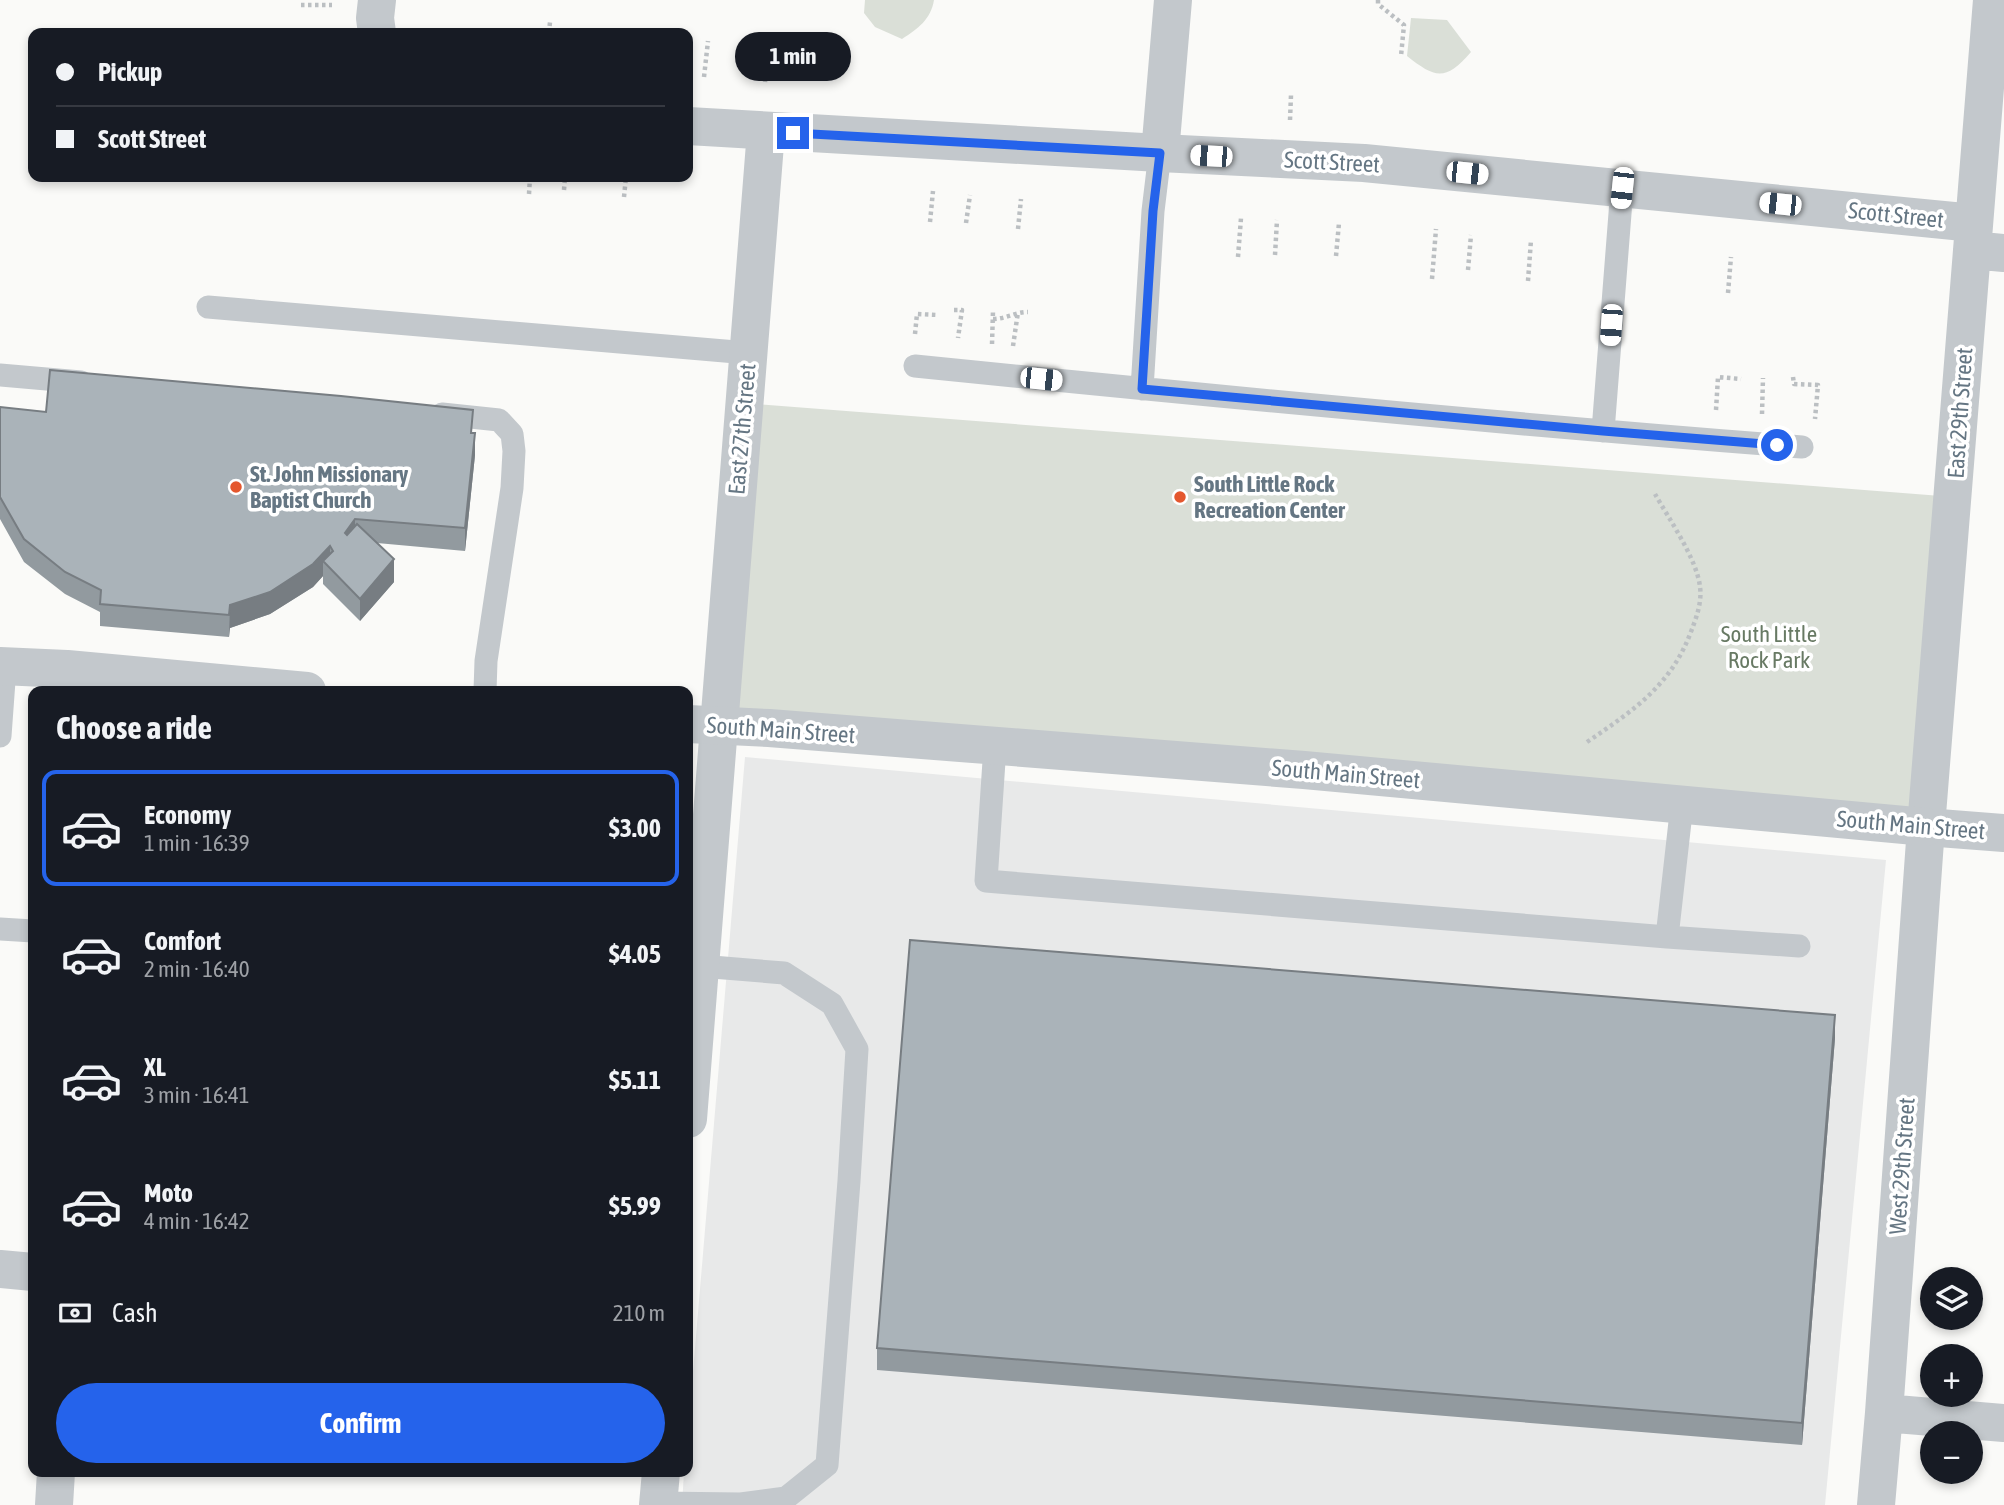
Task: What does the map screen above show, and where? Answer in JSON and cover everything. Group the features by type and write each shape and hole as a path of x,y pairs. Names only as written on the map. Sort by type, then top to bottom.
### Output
{"street":[{"path":"376,28 377,0"},
{"path":"1160,153 1173,0"},
{"name":"East 29th Street","path":"1926,827 1953,511 1983,242 1992,0"},
{"name":"Scott Street","path":"693,125 1364,163 1622,188 1983,242"},
{"name":"East 27th Street","path":"693,1055 700,966 703,725 748,353 766,131"},
{"path":"3,666 120,683 190,686"},
{"name":"South Main Street","path":"703,725 1304,770 2004,833"},
{"name":"West 29th Street","path":"1876,1505 1926,827"},
{"path":"0,1269 28,1272"},
{"path":"1884,1413 2004,1423"},
{"path":"54,1505 57,1477"}],"lane":[{"path":"1142,389 1153,211 1160,153"},
{"path":"1603,431 1622,188"},
{"path":"208,307 748,353"},
{"path":"915,366 1142,389 1802,447"},
{"path":"0,375 109,385"},
{"path":"423,412 499,420 512,434 512,488 486,662 485,686"},
{"path":"0,736 3,666"},
{"path":"995,746 986,881 1799,946"},
{"path":"1667,937 1682,804"},
{"path":"0,929 28,931"},
{"path":"659,1493 741,1504 786,1498 827,1465 857,1049 832,1004 784,974 700,966"}],"path":[{"path":"1378,0 1378,4 1404,25 1401,56"},
{"path":"301,5 332,5"},
{"path":"549,28 550,22"},
{"path":"704,77 708,41"},
{"path":"765,82 768,45"},
{"path":"529,194 530,182"},
{"path":"564,190 565,182"},
{"path":"624,197 626,182"},
{"path":"929,222 933,191"},
{"path":"966,223 970,195"},
{"path":"1018,229 1021,199"},
{"path":"1238,257 1241,218"},
{"path":"1275,255 1277,220"},
{"path":"1336,256 1339,223"},
{"path":"1432,279 1436,229"},
{"path":"1468,270 1471,235"},
{"path":"1528,281 1531,240"},
{"path":"1728,293 1731,257"},
{"path":"954,310 962,310 958,342"},
{"path":"992,345 993,311"},
{"path":"1013,347 1018,312"},
{"path":"993,319 1028,312"},
{"path":"914,338 917,314 938,315"},
{"path":"1716,411 1718,377 1741,379"},
{"path":"1762,415 1763,377"},
{"path":"1793,377 1794,384 1818,385 1814,419"},
{"path":"1587,742 1636,708 1670,672 1687,644 1698,614 1700,587 1691,558 1655,494"}],"shaded area":[{"path":"745,757 1886,860 1825,1505 682,1505 684,1477 693,1477 693,1372"}],"green space":[{"path":"865,0 934,0 923,23 902,39 875,27 864,13"},
{"path":"1411,18 1447,20 1471,52 1447,72 1440,74 1425,69 1407,56"},
{"name":"South Little Rock Park","path":"744,403 1954,497 1926,827 719,726"}],"building":[{"name":"St. John Missionary Baptist Church","path":"50,370 473,410 471,433 475,433 465,528 355,519 345,533 347,535 357,524 394,559 360,599 323,561 333,551 330,546 313,564 270,592 230,605 229,615 100,604 101,590 65,572 24,539 0,497 0,407 46,412"},
{"path":"910,940 1835,1015 1802,1423 877,1348"}],"place":[{"name":"St. John Missionary Baptist Church","path":"236,487"},
{"name":"South Little Rock Recreation Center","path":"1180,497"}],"route":[{"path":"793,133 1160,153 1153,211 1142,389 1777,445"}]}
